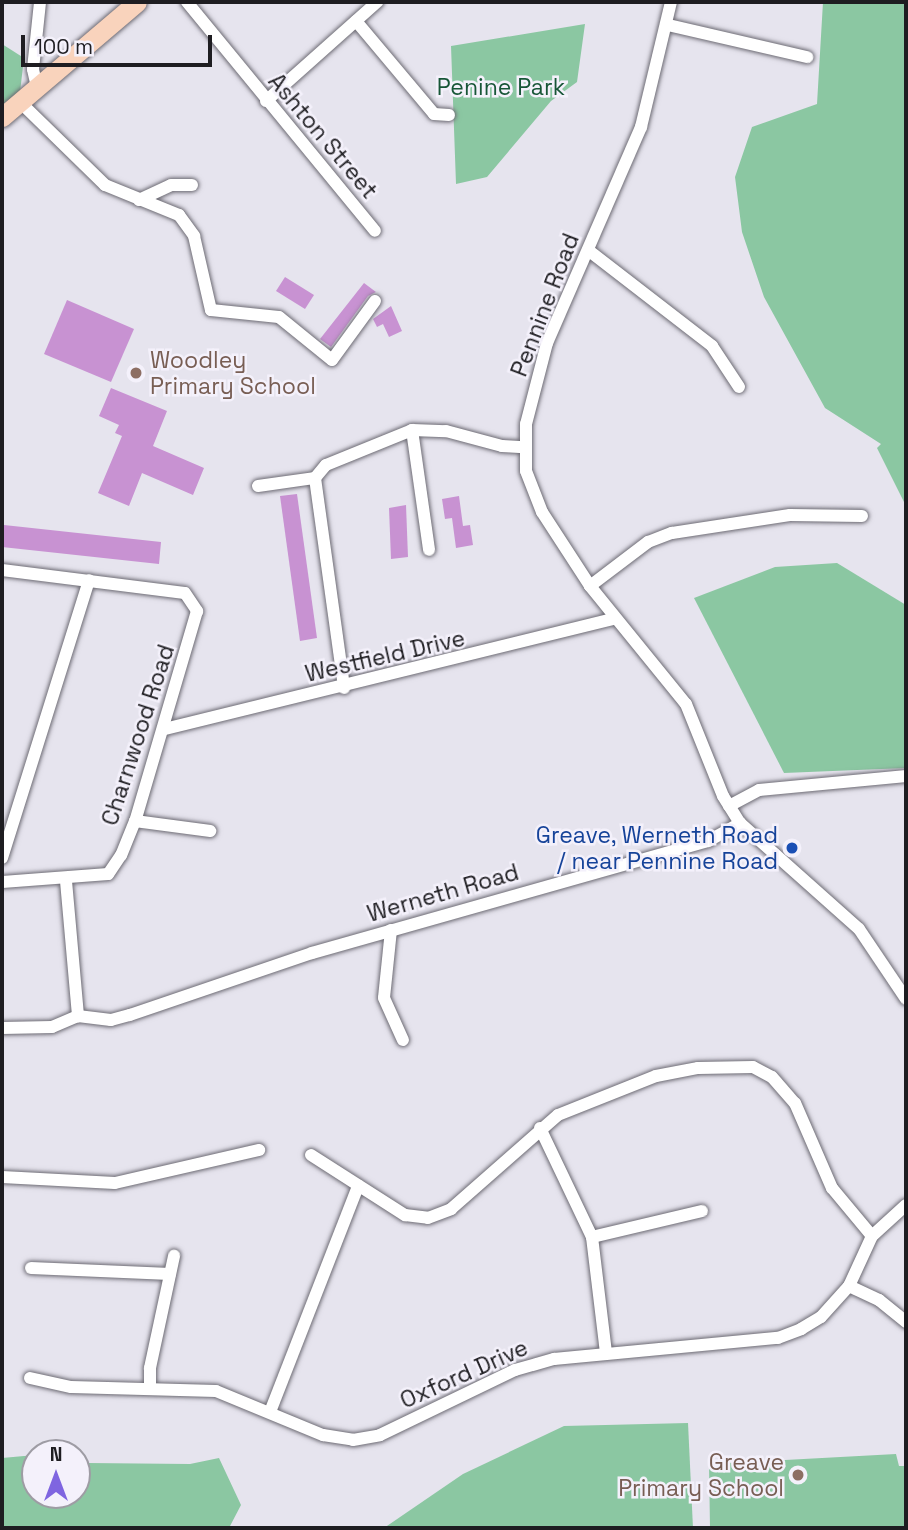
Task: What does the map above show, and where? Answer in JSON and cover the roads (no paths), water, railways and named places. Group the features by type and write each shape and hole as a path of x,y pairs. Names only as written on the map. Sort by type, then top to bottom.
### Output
{"main road":[{"path":"2,117 137,2"}],"street":[{"path":"37,87 33,69 40,2"},
{"name":"Ashton Street","path":"187,2 375,231"},
{"path":"266,101 377,2"},
{"name":"Pennine Road","path":"671,2 668,25 640,127 547,343 530,405 524,447 532,491 590,586 614,619 662,669 686,704 729,806 740,823"},
{"path":"356,21 434,114 449,115"},
{"path":"668,25 807,57"},
{"path":"20,102 105,185 139,200 169,208 188,225 211,310 279,317 332,360 375,301"},
{"path":"139,200 171,185 192,185"},
{"path":"588,250 712,346 739,387"},
{"path":"412,430 429,550"},
{"path":"258,486 315,478 326,465 412,430 446,431 502,446 524,447"},
{"path":"315,478 344,688"},
{"path":"590,586 648,542 673,533 790,514 862,516"},
{"path":"2,570 89,580 2,858"},
{"name":"Charnwood Road","path":"66,881 108,874 121,855 135,821 197,619 196,604 185,593 89,580"},
{"name":"Westfield Drive","path":"164,729 344,688 614,619"},
{"path":"729,806 742,795 773,787 906,776"},
{"path":"135,821 210,831"},
{"path":"740,823 859,929 906,999"},
{"name":"Werneth Road","path":"2,1028 52,1027 78,1016 111,1020 130,1015 391,930 709,841 740,823"},
{"path":"2,882 66,881 78,1016"},
{"path":"391,930 384,998 403,1041"},
{"path":"311,1155 405,1215 428,1218 451,1209 540,1128 558,1115 656,1076 698,1068 752,1067 772,1077 795,1103 832,1188 872,1236"},
{"path":"540,1128 592,1237 606,1352"},
{"path":"2,1177 115,1183 259,1150"},
{"path":"270,1412 358,1185"},
{"name":"Oxford Drive","path":"30,1378 71,1387 216,1391 323,1435 366,1438 380,1435 515,1370 554,1359 606,1352 778,1338 821,1317 849,1286 872,1236 906,1205"},
{"path":"592,1237 702,1211"},
{"path":"150,1388 150,1368 174,1256"},
{"path":"31,1268 170,1274"},
{"path":"849,1286 879,1300 906,1322"}],"place":[{"name":"Woodley Primary School","path":"136,373"},
{"name":"Greave, Werneth Road / near Pennine Road","path":"792,848"},
{"name":"Greave Primary School","path":"798,1475"}],"park label":[{"name":"Penine Park","path":"501,87"}]}
